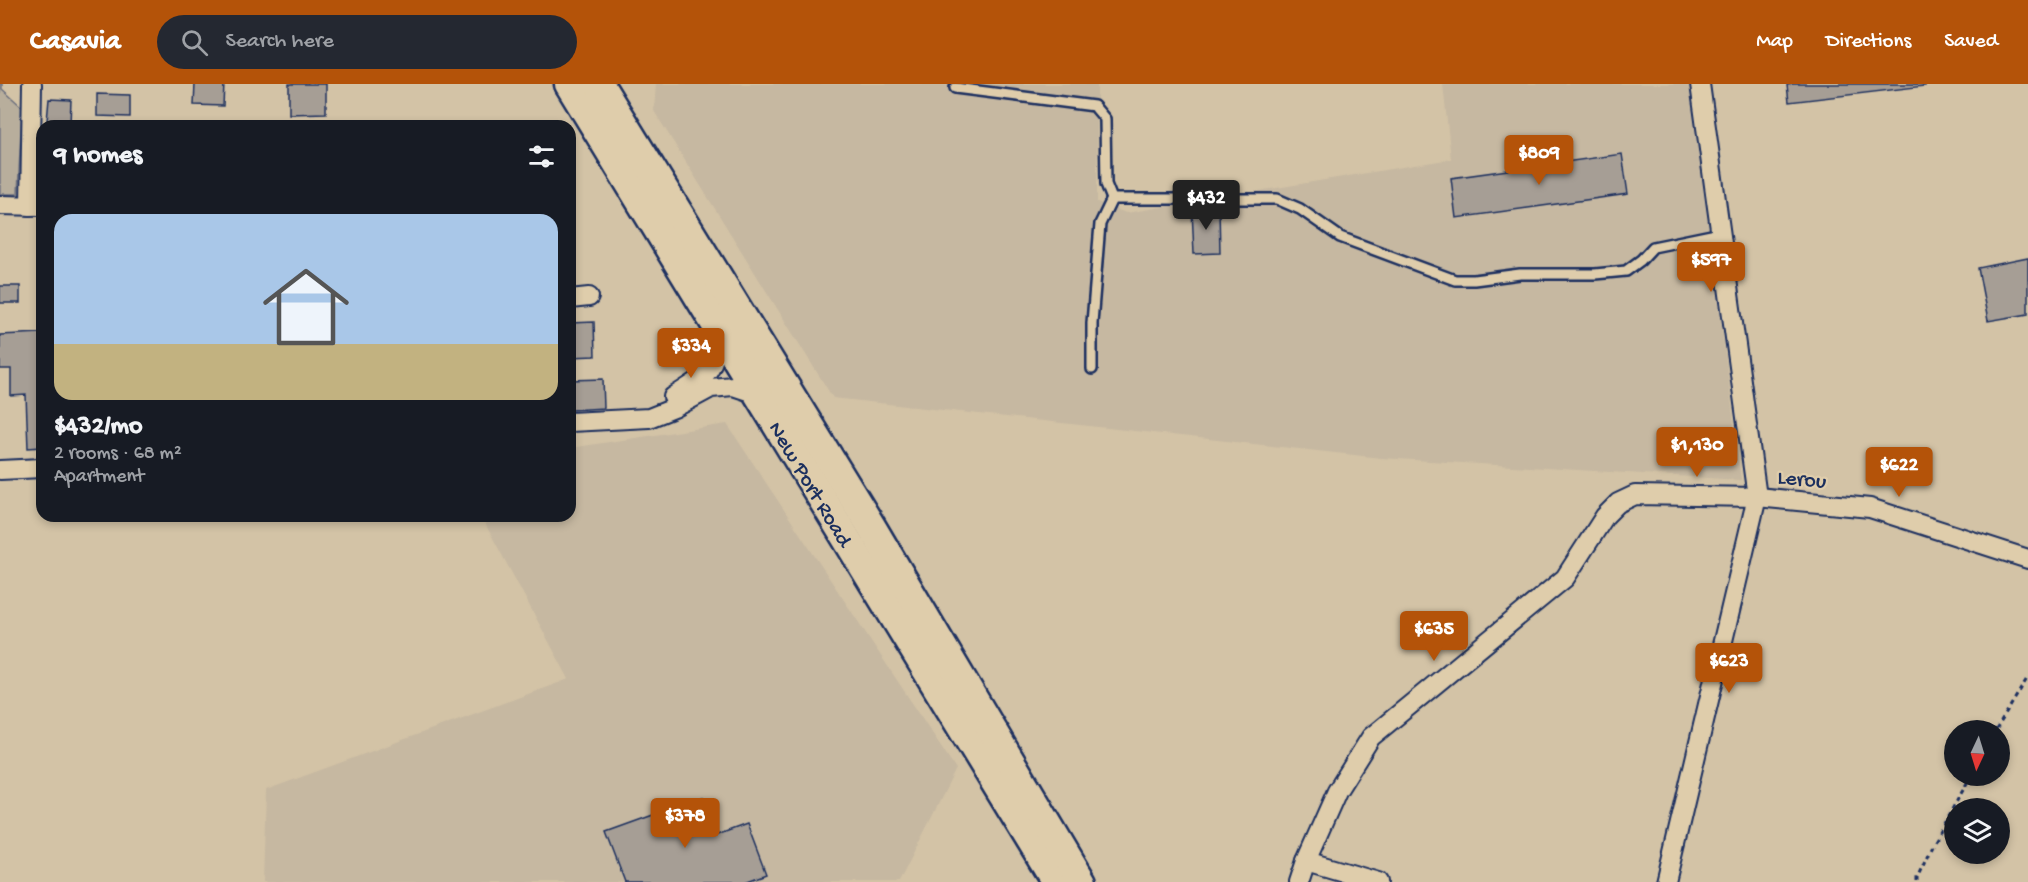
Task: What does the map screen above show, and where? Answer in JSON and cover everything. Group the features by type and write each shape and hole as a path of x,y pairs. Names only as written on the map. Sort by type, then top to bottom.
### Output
{"main road":[{"name":"New Port Road","path":"569,84 1056,882"},
{"name":"New Port Road","path":"599,84 871,526 1082,882"}],"street":[{"path":"0,205 36,206 32,84"},
{"path":"1666,882 1757,497 1700,84"},
{"path":"576,298 589,297"},
{"path":"621,419 672,398 705,376 715,361 720,334"},
{"path":"576,422 649,418 674,408 711,388 733,386 758,394"},
{"path":"0,470 36,468"},
{"name":"Lerou","path":"1306,861 1337,791 1371,737 1565,578 1605,516 1618,503 1635,495 1757,497 1870,508 2028,559"},
{"path":"1299,882 1306,861 1378,882"}],"lane":[{"path":"955,88 1094,106 1105,120 1106,184 1112,199"},
{"path":"1112,199 1277,199 1300,208 1340,237 1455,280 1520,274 1595,274 1626,271 1653,247 1721,233"},
{"path":"1092,369 1092,323 1100,224 1112,199"}],"path":[{"path":"2002,720 2028,677"},
{"path":"1917,882 1932,843 1965,786"}],"shaded area":[{"path":"0,84 2,84 2,89 22,107 18,194 0,194"},
{"path":"656,84 1097,84 1097,202 1126,213 1451,159 1443,84 1689,84 1696,118 1741,480 1381,458 833,398 654,111"},
{"path":"727,424 956,769 899,882 263,882 266,790 569,679 484,522 576,522 576,447"}],"building":[{"path":"195,84 224,84 223,106 194,105"},
{"path":"289,84 326,84 326,113 289,114"},
{"path":"1924,84 1925,86 1789,102 1787,85"},
{"path":"97,94 130,95 130,117 97,116"},
{"path":"49,99 71,100 70,120 47,120"},
{"path":"1622,154 1628,194 1456,218 1451,178"},
{"path":"1219,208 1220,253 1194,254 1192,209"},
{"path":"2028,258 2028,314 1988,321 1978,268"},
{"path":"0,286 20,286 20,303 0,303"},
{"path":"594,322 595,356 576,357 576,323"},
{"path":"36,333 36,447 28,448 26,395 11,396 11,369 0,369 0,335"},
{"path":"603,379 604,408 576,410 576,380"},
{"path":"703,797 717,835 747,824 766,874 745,882 625,882 606,832"}]}
